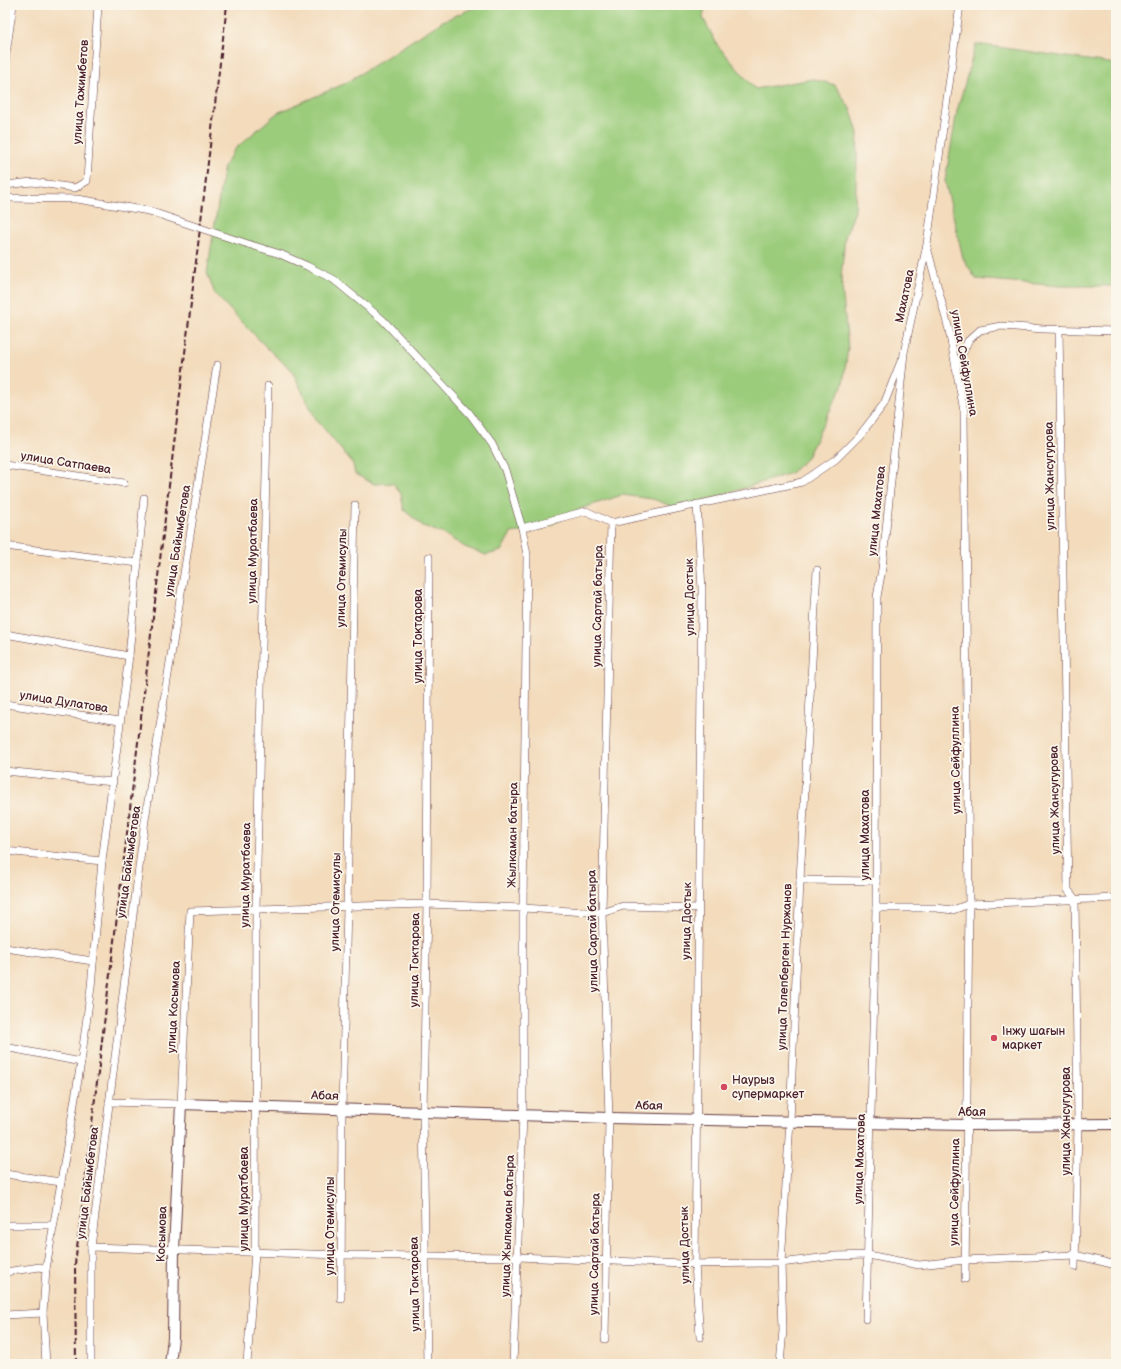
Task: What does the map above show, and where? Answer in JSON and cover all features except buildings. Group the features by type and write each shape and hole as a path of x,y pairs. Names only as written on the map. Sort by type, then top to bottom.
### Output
{"street":[{"path":"5,61 13,5"},
{"name":"улица Тажимбетов","path":"5,185 32,182 75,188 87,181 98,5"},
{"name":"Махатова","path":"904,353 927,244 960,5"},
{"name":"Жылкаман батыра","path":"5,198 76,198 149,211 280,254 333,279 383,320 470,414 492,444 506,470 522,528 527,555 523,908 523,1116"},
{"name":"улица Сейфуллина","path":"927,244 950,330 964,411 969,904 965,1279"},
{"path":"956,368 968,341 980,330 1001,326 1116,331"},
{"name":"улица Жансугурова","path":"1059,329 1068,890 1075,899 1078,1124 1075,1267"},
{"path":"522,528 586,511 611,522 802,482 836,459 860,435 884,404 904,353"},
{"name":"улица Махатова","path":"866,1319 872,1123 876,908 877,597 882,569 904,353"},
{"name":"улица Байымбетова","path":"91,1364 91,1247 109,1102 145,820 217,365"},
{"name":"улица Муратбаева","path":"247,1364 255,1252 256,909 268,386"},
{"name":"улица Сатпаева","path":"5,465 124,483"},
{"path":"46,1364 43,1313 46,1269 62,1182 81,1062 93,961 102,862 129,656 144,498"},
{"name":"улица Достык","path":"697,504 702,589 695,1264 700,1337"},
{"name":"улица Отемисулы","path":"341,1299 342,1109 355,505"},
{"name":"улица Сартай батыра","path":"605,1339 609,1118 602,913 611,522"},
{"path":"5,546 138,563"},
{"name":"улица Токтарова","path":"427,1364 423,1112 427,904 429,556"},
{"name":"улица Толепберген Нуржанов","path":"780,1364 783,1330 781,1263 790,1121 800,880 818,570"},
{"path":"5,634 129,656"},
{"name":"улица Дулатова","path":"5,704 120,721"},
{"path":"5,771 113,782"},
{"path":"5,851 102,862"},
{"path":"800,880 876,881"},
{"path":"876,908 936,908 953,910 969,904 1116,898"},
{"path":"256,909 427,904 602,913 623,906 698,908"},
{"name":"улица Косымова","path":"181,1104 190,911 256,909"},
{"path":"5,948 93,961"},
{"path":"5,1047 81,1062"},
{"path":"109,1102 181,1104"},
{"name":"Абая","path":"181,1104 523,1116 966,1126 1116,1124"},
{"name":"Косымова","path":"170,1364 173,1338 174,1250 181,1104"},
{"name":"улица Жылкаман батыра","path":"514,1364 523,1116"},
{"path":"5,1174 62,1182"},
{"path":"5,1225 53,1225"},
{"path":"91,1247 342,1255 518,1257 695,1264 781,1263 835,1256 868,1255 919,1265 965,1260 1075,1254 1116,1265"},
{"path":"5,1272 40,1268 46,1269"},
{"path":"5,1315 43,1313"}],"green space":[{"path":"480,5 705,5 703,18 718,46 755,89 813,79 835,85 851,110 858,133 855,211 845,237 841,277 848,348 843,384 806,459 791,473 679,509 653,499 622,495 583,508 543,529 511,533 501,551 486,555 465,547 444,534 423,526 404,510 401,494 393,483 374,484 355,474 353,464 316,419 291,369 273,354 215,294 207,273 224,166 235,149 277,113 344,84 443,21"},
{"path":"976,44 1116,64 1116,286 1061,286 976,279 963,258 945,181 957,111"}],"railway":[{"path":"76,1364 75,1264 227,5"}],"place":[{"name":"Інжу шағын маркет","path":"994,1038"},
{"name":"Наурыз супермаркет","path":"724,1087"}]}
